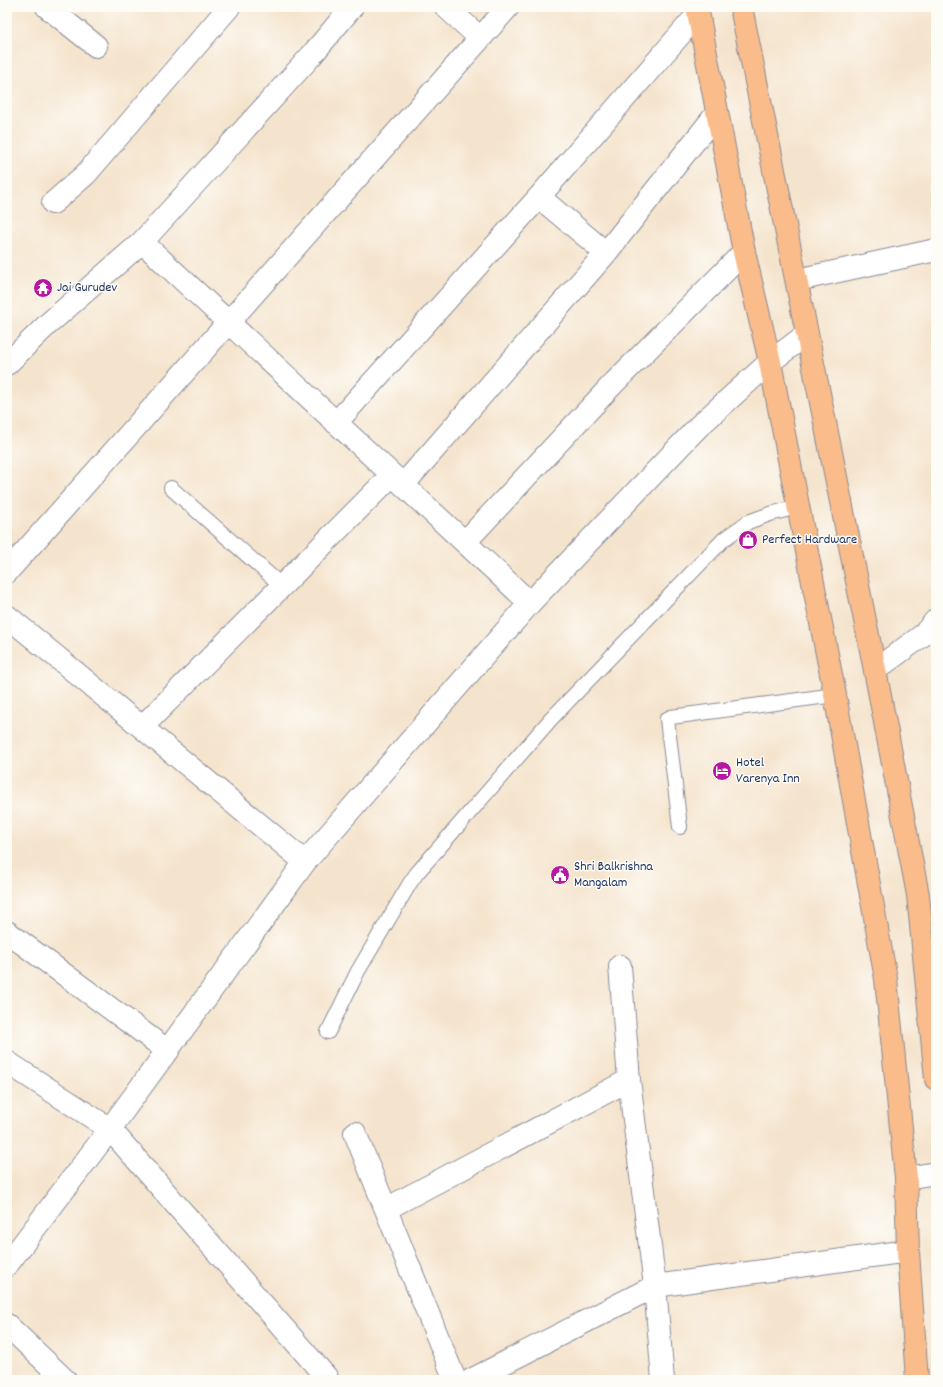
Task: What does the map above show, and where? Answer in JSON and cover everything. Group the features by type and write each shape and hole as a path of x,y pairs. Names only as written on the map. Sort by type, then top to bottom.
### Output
{"main road":[{"path":"741,7 918,895 936,1079"},
{"path":"697,10 744,252 770,362 835,695 886,979 906,1178 908,1251 917,1380"}],"street":[{"path":"47,7 96,46"},
{"path":"52,204 86,174 229,7"},
{"path":"7,364 48,324 142,242 311,56 352,7"},
{"path":"446,7 480,38"},
{"path":"7,572 508,7"},
{"path":"336,423 539,197 697,10"},
{"path":"142,728 282,586 398,480 606,253 717,113"},
{"path":"539,197 606,253"},
{"path":"142,242 530,604"},
{"path":"796,280 936,250"},
{"path":"465,542 611,386 744,252"},
{"path":"7,1265 168,1051 305,862 530,604 699,426 770,362 807,334"},
{"path":"7,616 305,862"},
{"path":"874,670 923,635 936,620"},
{"path":"7,932 168,1051"},
{"path":"620,966 629,1080 655,1286 663,1380"},
{"path":"7,1062 110,1129 327,1378 325,1380"},
{"path":"386,1210 629,1080"},
{"path":"355,1133 455,1380"},
{"path":"906,1178 936,1173"},
{"path":"471,1380 655,1286 908,1251"},
{"path":"7,1325 65,1380"}],"lane":[{"path":"171,488 282,586"},
{"path":"328,1032 358,971 417,873 551,719 724,539 748,522 770,514 798,508"},
{"path":"680,827 667,719 671,717 835,695"}],"place":[{"name":"Jai Gurudev","path":"43,288"},
{"name":"Perfect Hardware","path":"748,540"},
{"name":"Hotel Varenya Inn","path":"722,771"},
{"name":"Shri Balkrishna Mangalam","path":"560,875"}]}
